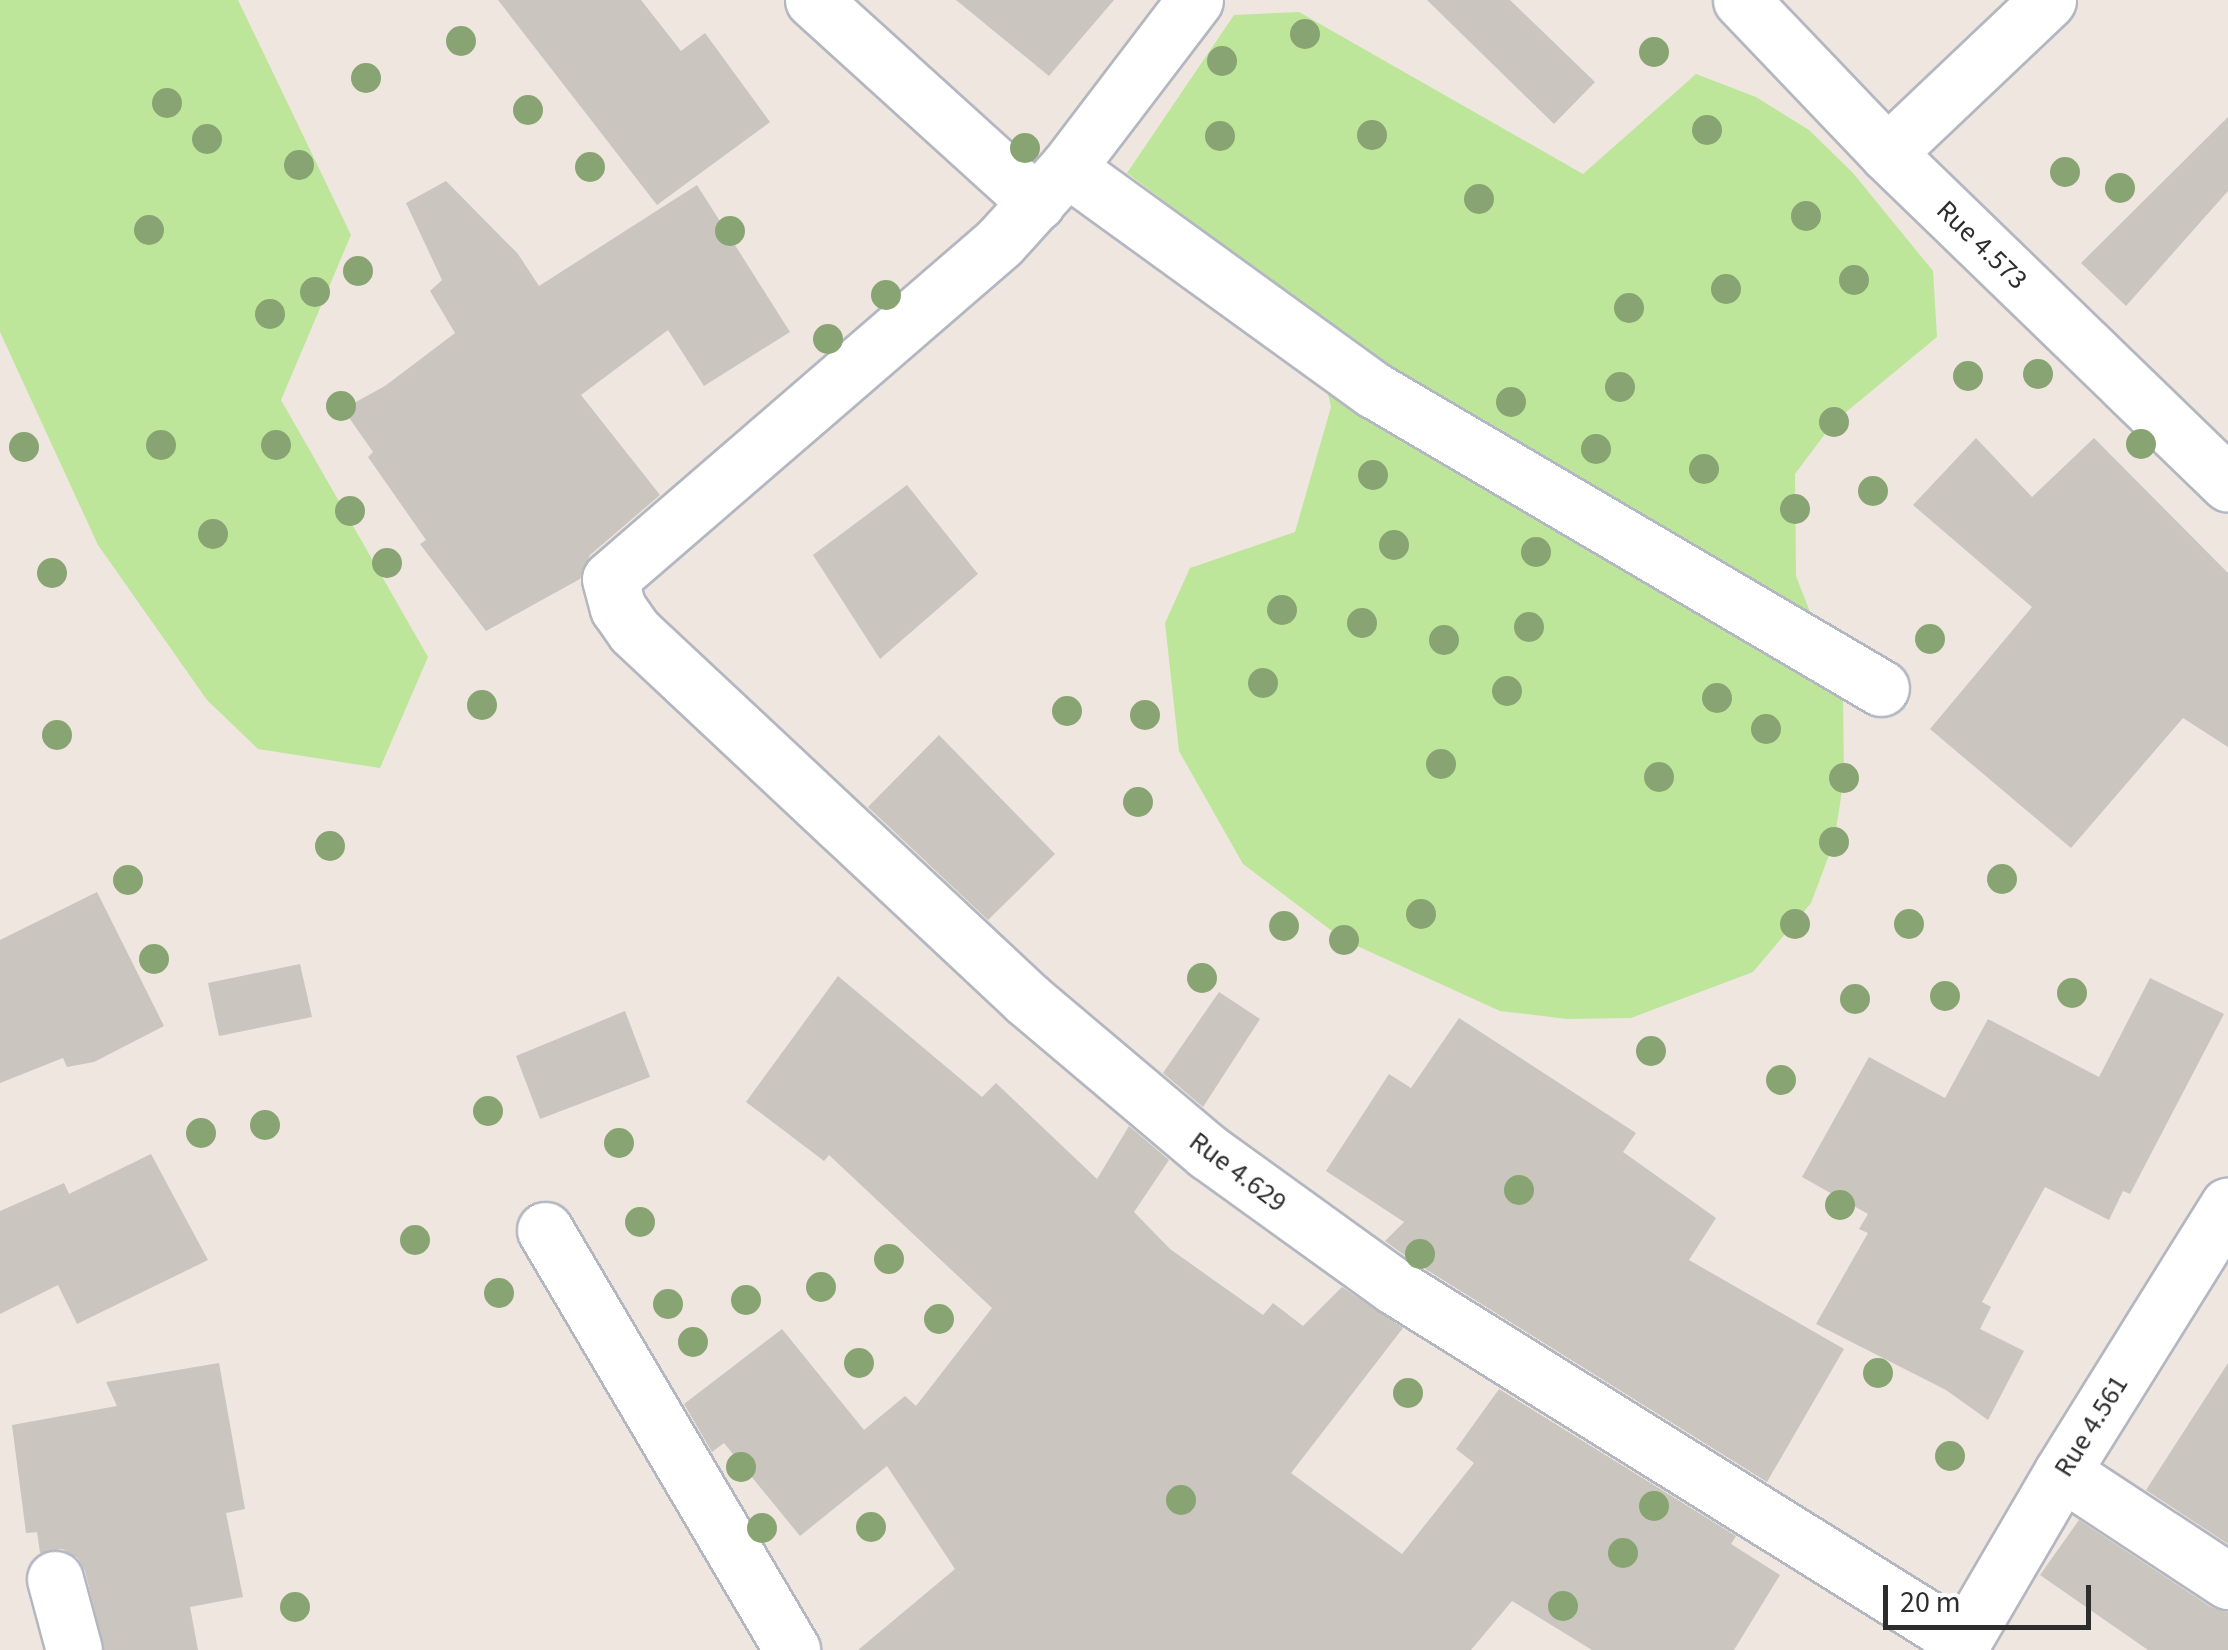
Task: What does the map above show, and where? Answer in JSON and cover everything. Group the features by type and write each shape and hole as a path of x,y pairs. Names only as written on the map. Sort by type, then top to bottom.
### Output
{"street":[{"path":"813,0 1052,186 1374,390 1881,688"},
{"path":"1052,186 1195,0"},
{"name":"Rue 4.573","path":"1741,0 1888,153 2228,484"},
{"path":"1888,153 2048,0"},
{"name":"Rue 4.629","path":"1052,186 1000,242 610,579 618,608 634,630 1028,1000 1208,1152 1394,1286 1961,1646"},
{"name":"Rue 4.561","path":"1961,1646 2062,1472 2228,1205"},
{"path":"545,1230 792,1650"},
{"path":"2062,1472 2228,1582"},
{"path":"55,1579 74,1650"}],"green space":[{"path":"0,0 238,0 351,235 281,400 428,657 380,768 258,749 207,700 98,545 0,332"},
{"path":"1299,12 1583,174 1696,74 1756,97 1809,130 1853,173 1933,271 1937,337 1834,422 1795,474 1796,576 1843,696 1844,778 1834,842 1811,903 1753,972 1631,1018 1567,1019 1500,1011 1344,940 1243,864 1179,751 1165,623 1190,568 1295,532 1331,407 1309,310 1127,173 1234,15"}],"building":[{"path":"498,0 641,0 681,51 705,33 770,122 657,205"},
{"path":"956,0 1114,0 1049,76"},
{"path":"1427,0 1510,0 1595,82 1554,124"},
{"path":"2228,117 2228,191 2126,306 2081,263"},
{"path":"446,181 518,254 539,286 697,185 790,332 704,386 668,330 581,395 660,495 590,555 580,579 486,631 420,544 426,540 368,457 373,452 343,409 385,386 455,333 430,291 442,280 406,203"},
{"path":"1976,438 2032,497 2094,438 2228,573 2228,747 2183,718 2071,848 1930,729 2032,607 1913,505"},
{"path":"907,485 978,574 880,659 813,555"},
{"path":"939,735 1055,854 988,920 868,807"},
{"path":"97,892 164,1026 94,1062 67,1067 63,1058 0,1083 0,940"},
{"path":"300,964 312,1017 219,1036 208,983"},
{"path":"838,976 982,1097 996,1083 1097,1179 1129,1126 1169,1160 1134,1212 1170,1249 1263,1315 1273,1303 1303,1326 1342,1287 1403,1328 1291,1473 1402,1554 1474,1463 1456,1449 1499,1389 1736,1536 1731,1544 1780,1575 1734,1650 1592,1650 1512,1601 1471,1650 858,1650 955,1569 887,1466 800,1536 724,1443 712,1452 684,1404 782,1329 864,1430 905,1396 916,1406 992,1308 829,1155 824,1161 746,1102"},
{"path":"2150,978 2224,1014 2130,1194 2123,1191 2109,1220 2045,1187 1982,1302 1991,1307 1980,1329 2024,1351 1988,1420 1946,1390 1816,1324 1868,1233 1859,1229 1868,1214 1802,1177 1869,1057 1945,1098 1988,1019 2099,1077"},
{"path":"1219,992 1260,1019 1203,1107 1163,1073"},
{"path":"625,1011 650,1077 540,1119 516,1056"},
{"path":"1459,1018 1636,1133 1623,1152 1716,1218 1689,1260 1844,1349 1767,1482 1411,1260 1385,1241 1404,1222 1326,1171 1389,1074 1411,1088"},
{"path":"151,1154 208,1260 77,1324 58,1285 0,1314 0,1211 64,1183 69,1194"},
{"path":"219,1363 245,1509 226,1513 243,1597 190,1607 198,1650 104,1650 85,1571 78,1558 62,1549 40,1553 37,1532 26,1533 12,1425 117,1406 106,1382"},
{"path":"2228,1363 2228,1544 2146,1490"},
{"path":"2079,1520 2211,1607 2228,1612 2228,1650 2148,1650 2040,1575"}]}
